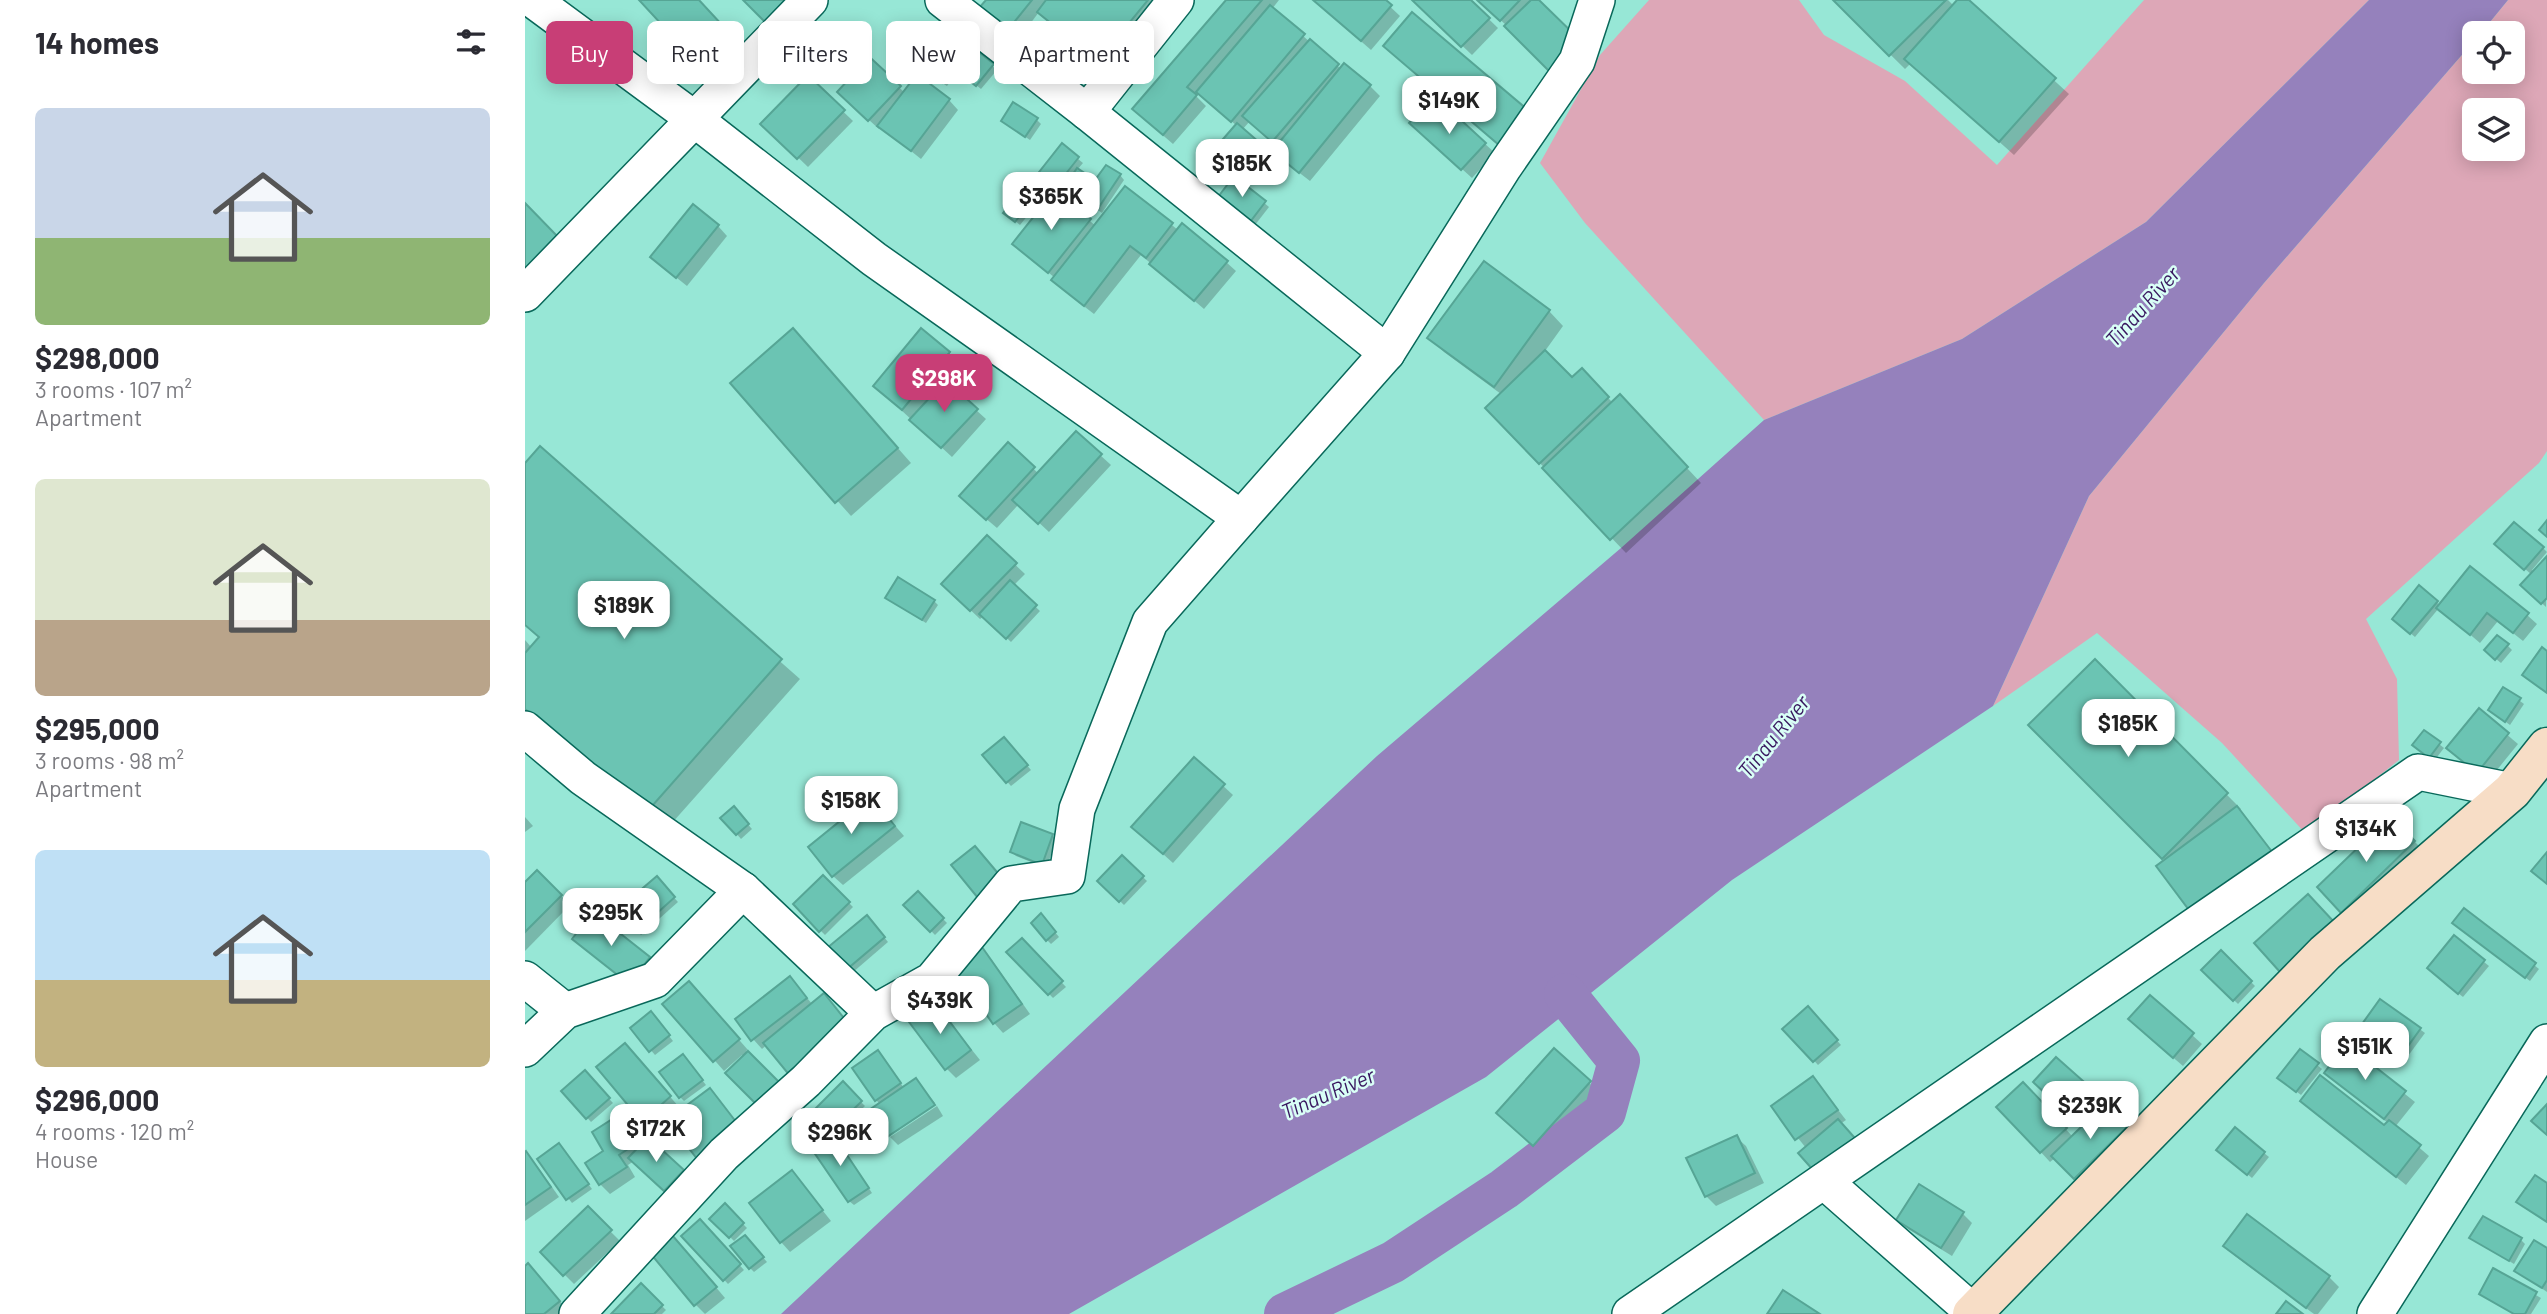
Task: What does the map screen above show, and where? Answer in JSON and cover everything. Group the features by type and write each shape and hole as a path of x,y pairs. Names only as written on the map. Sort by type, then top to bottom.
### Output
{"main road":[{"path":"1973,1313 2325,953 2512,792 2547,747"}],"street":[{"path":"533,0 693,118 874,259 1241,518"},
{"path":"525,294 810,0"},
{"path":"943,0 1387,353"},
{"path":"1087,112 1176,0"},
{"path":"577,1314 724,1154 806,1081 873,1013 932,980 1011,884 1067,876 1077,809 1150,622 1387,353 1504,167 1577,61 1597,0"},
{"path":"525,729 583,778 743,890 873,1013"},
{"path":"1630,1314 2418,772 2512,792"},
{"path":"525,1049 565,1011 655,979 743,890"},
{"path":"525,979 565,1011"},
{"path":"2375,1314 2547,1042"},
{"path":"1824,1181 1973,1313"}],"shaded area":[{"path":"1649,0 1799,0 1824,35 1905,81 1997,165 2144,0 2369,0 2146,222 1962,339 1764,420 1585,223 1540,163 1600,55"},
{"path":"2508,0 2547,0 2547,451 2539,463 2366,619 2397,679 2399,760 2306,834 2222,743 2097,633 1993,706 2089,496 2264,283 2462,55 2462,84 2525,84 2525,21 2491,21"}],"water":[{"name":"Tinau River","path":"2369,0 2508,0 2491,21 2462,21 2462,55 2264,283 2089,496 1993,706 1732,880 1486,1077 1069,1314 781,1314 1377,756 1621,548 1764,420 1962,339 2146,222"}],"building":[{"path":"639,0 699,0 718,21 658,21"},
{"path":"743,0 789,0 778,21 764,21"},
{"path":"986,0 1032,0 1015,21 994,21 978,9"},
{"path":"1046,0 1148,0 1131,21 1048,21 1037,12"},
{"path":"1226,0 1262,0 1187,87 1197,95 1163,135 1132,109"},
{"path":"1313,0 1386,0 1392,5 1361,41"},
{"path":"1412,0 1471,0 1490,18 1461,47"},
{"path":"1477,0 1520,0 1500,21"},
{"path":"1531,0 1539,0 1580,40 1549,71 1504,26"},
{"path":"1833,0 1946,0 1889,56"},
{"path":"1957,0 1969,0 2056,78 1999,142 1904,59"},
{"path":"1270,5 1305,34 1231,122 1196,92"},
{"path":"1412,12 1535,116 1506,151 1383,46"},
{"path":"1310,39 1339,64 1272,142 1242,116"},
{"path":"980,53 994,64 980,81"},
{"path":"872,59 886,72 886,84 901,86 868,121 837,92 844,84 872,84"},
{"path":"1344,63 1371,85 1299,173 1272,151"},
{"path":"799,84 818,84 845,110 797,159 760,124"},
{"path":"909,84 930,84 950,99 911,151 877,126"},
{"path":"1013,102 1038,118 1025,137 1001,121"},
{"path":"1424,107 1439,121 1449,109 1486,143 1461,170 1409,123"},
{"path":"1237,123 1267,149 1247,172 1217,146"},
{"path":"1062,143 1079,157 1050,194 1032,181"},
{"path":"1106,165 1121,174 1097,210 1064,188 1077,168 1095,180"},
{"path":"1234,176 1266,201 1250,222 1218,197"},
{"path":"1027,183 1039,192 1015,222 1003,213"},
{"path":"1125,186 1173,223 1146,258 1130,246 1084,306 1051,280"},
{"path":"1055,190 1091,219 1048,273 1012,244"},
{"path":"525,203 560,239 525,272"},
{"path":"693,204 719,225 676,278 650,257"},
{"path":"1182,223 1228,261 1194,301 1149,264"},
{"path":"1484,261 1550,310 1494,387 1427,338"},
{"path":"793,328 898,448 835,503 730,383"},
{"path":"921,328 950,352 902,410 873,386"},
{"path":"1545,350 1572,377 1582,368 1609,397 1539,464 1485,408"},
{"path":"946,380 978,409 941,448 909,420"},
{"path":"1620,394 1688,467 1610,540 1542,468"},
{"path":"1076,431 1102,454 1038,524 1012,500"},
{"path":"1008,442 1035,467 986,520 959,496"},
{"path":"540,446 782,659 645,814 525,709 525,653 539,637 525,625 525,463"},
{"path":"2547,520 2547,537 2539,530"},
{"path":"2514,522 2544,547 2524,570 2494,544"},
{"path":"987,535 1017,563 970,611 941,584"},
{"path":"2547,556 2547,598 2541,604 2520,585"},
{"path":"2470,566 2529,613 2513,633 2487,613 2470,635 2436,608"},
{"path":"898,577 935,600 922,620 885,598"},
{"path":"1010,580 1037,605 1006,639 979,614"},
{"path":"2419,585 2438,601 2410,634 2392,619"},
{"path":"2497,635 2509,644 2495,660 2484,650"},
{"path":"2542,647 2547,651 2547,693 2522,675"},
{"path":"2095,659 2228,793 2162,859 2028,725"},
{"path":"2503,687 2521,698 2505,722 2488,710"},
{"path":"2479,708 2509,733 2477,773 2446,748"},
{"path":"2424,730 2441,742 2429,758 2412,745"},
{"path":"1004,737 1028,765 1006,783 982,755"},
{"path":"1194,757 1225,784 1163,854 1131,827"},
{"path":"871,796 895,826 832,877 808,847"},
{"path":"734,806 749,824 736,835 720,818"},
{"path":"2237,806 2276,857 2195,918 2156,866"},
{"path":"2391,816 2415,841 2341,913 2317,887"},
{"path":"1021,822 1053,834 1042,865 1010,852"},
{"path":"975,846 1002,878 978,898 951,865"},
{"path":"2547,852 2547,884 2531,871"},
{"path":"1122,855 1144,876 1119,902 1097,881"},
{"path":"537,870 562,895 525,932 525,882"},
{"path":"823,875 850,902 819,932 793,904"},
{"path":"657,876 675,897 636,932 617,910"},
{"path":"918,891 944,918 930,932 903,905"},
{"path":"2308,894 2335,923 2280,972 2254,943"},
{"path":"2464,908 2536,963 2525,978 2452,923"},
{"path":"593,912 650,957 629,984 572,939"},
{"path":"1041,913 1056,932 1046,941 1031,923"},
{"path":"867,915 885,937 846,970 827,948"},
{"path":"2454,935 2485,960 2458,994 2427,968"},
{"path":"1022,938 1063,981 1048,995 1006,952"},
{"path":"982,947 1022,1004 993,1024 953,967"},
{"path":"2221,950 2252,981 2233,1001 2201,970"},
{"path":"790,976 807,998 751,1041 735,1019"},
{"path":"689,981 740,1039 713,1062 662,1004"},
{"path":"824,993 851,1027 791,1077 763,1043"},
{"path":"2150,995 2194,1033 2173,1058 2128,1019"},
{"path":"2380,999 2421,1028 2403,1053 2362,1024"},
{"path":"935,1002 971,1050 945,1070 909,1022"},
{"path":"1808,1006 1838,1040 1813,1062 1782,1029"},
{"path":"651,1011 670,1035 649,1052 630,1028"},
{"path":"625,1043 671,1096 642,1122 596,1067"},
{"path":"2346,1044 2406,1091 2384,1119 2324,1073"},
{"path":"1554,1048 1591,1081 1533,1146 1496,1113"},
{"path":"2300,1049 2319,1063 2296,1092 2277,1078"},
{"path":"878,1050 901,1083 875,1101 852,1068"},
{"path":"748,1051 787,1090 764,1112 725,1073"},
{"path":"683,1054 703,1080 679,1098 659,1072"},
{"path":"2056,1057 2100,1096 2076,1122 2033,1082"},
{"path":"585,1070 610,1098 586,1119 561,1091"},
{"path":"2320,1075 2384,1125 2389,1120 2421,1145 2396,1177 2300,1101"},
{"path":"1813,1076 1838,1110 1795,1140 1771,1106"},
{"path":"916,1078 935,1105 887,1137 869,1110"},
{"path":"843,1081 862,1101 831,1131 812,1112"},
{"path":"2023,1082 2067,1128 2040,1153 1996,1107"},
{"path":"710,1088 740,1127 698,1160 667,1120"},
{"path":"2106,1103 2128,1126 2074,1179 2051,1156"},
{"path":"2547,1104 2547,1135 2531,1121"},
{"path":"625,1111 643,1139 619,1155 627,1167 599,1185 585,1163 603,1151 592,1132"},
{"path":"1838,1119 1861,1145 1821,1179 1798,1153"},
{"path":"2235,1127 2265,1152 2247,1175 2216,1150"},
{"path":"833,1134 869,1188 848,1202 811,1148"},
{"path":"1737,1135 1755,1173 1705,1197 1686,1158"},
{"path":"648,1137 684,1170 664,1191 628,1158"},
{"path":"559,1143 589,1184 566,1200 537,1159"},
{"path":"525,1152 551,1187 525,1205"},
{"path":"792,1170 823,1210 780,1243 749,1203"},
{"path":"2535,1175 2547,1183 2547,1222 2516,1202"},
{"path":"1919,1184 1964,1212 1941,1248 1896,1220"},
{"path":"725,1203 744,1223 729,1238 709,1219"},
{"path":"588,1206 612,1230 563,1276 540,1252"},
{"path":"2247,1214 2330,1276 2306,1308 2223,1246"},
{"path":"2483,1216 2522,1238 2509,1261 2469,1238"},
{"path":"700,1219 741,1264 723,1281 681,1236"},
{"path":"672,1235 717,1287 694,1306 650,1253"},
{"path":"745,1235 764,1257 749,1269 730,1246"},
{"path":"2534,1240 2547,1248 2547,1280 2542,1288 2514,1271"},
{"path":"528,1263 560,1301 544,1314 525,1314 525,1266"},
{"path":"2493,1268 2537,1292 2525,1314 2514,1314 2479,1294"},
{"path":"641,1283 663,1305 654,1314 611,1314"},
{"path":"1783,1290 1820,1314 1767,1314"},
{"path":"2286,1301 2303,1314 2276,1314"}],"waterway":[{"path":"1285,1314 1393,1262 1504,1189 1605,1112 1619,1061 1565,994"}]}
